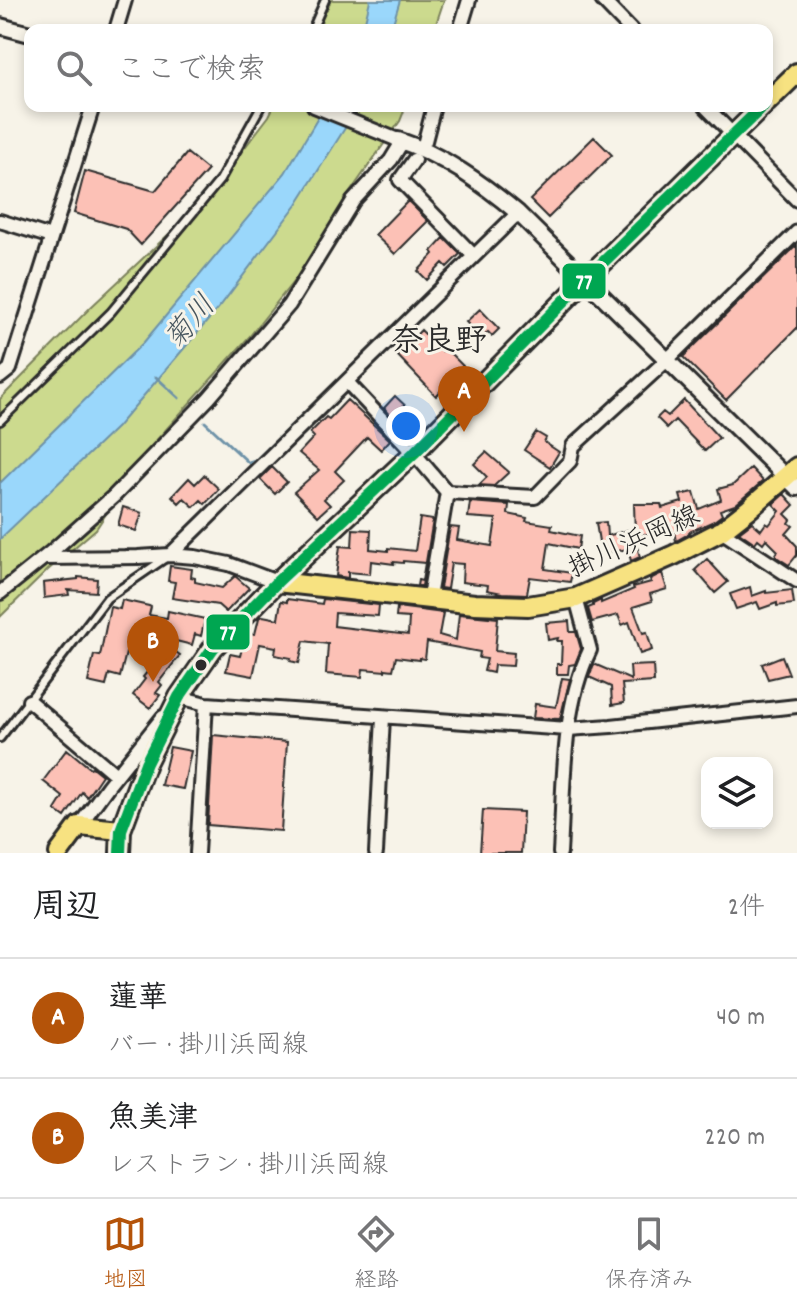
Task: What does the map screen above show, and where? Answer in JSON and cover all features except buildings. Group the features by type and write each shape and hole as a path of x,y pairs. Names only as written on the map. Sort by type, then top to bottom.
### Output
{"main road":[{"path":"773,96 797,73"},
{"path":"120,853 121,830 146,763 179,697 213,648 757,112"},
{"name":"掛川浜岡線","path":"277,582 475,604 528,606 576,598 721,531 793,478"},
{"path":"59,853 79,826 121,830"}],"street":[{"path":"118,24 125,0"},
{"path":"462,24 469,0"},
{"path":"602,0 625,24"},
{"path":"0,26 24,32"},
{"path":"0,377 10,369 91,112"},
{"path":"329,112 424,150 485,186 518,213 667,360 793,478"},
{"path":"425,141 432,112"},
{"path":"711,112 797,200"},
{"path":"0,593 114,496 219,387 289,305 353,201 391,160 400,141"},
{"path":"414,160 400,180 474,256"},
{"path":"170,555 518,213"},
{"path":"0,221 51,237"},
{"path":"347,382 447,492 535,497 570,461 573,446 667,360 797,232"},
{"path":"429,597 447,492"},
{"path":"721,531 797,581"},
{"path":"44,558 195,557 229,564 277,582"},
{"path":"560,853 568,729 580,671 590,650 576,598"},
{"path":"79,826 179,697 206,704 568,729 797,706"},
{"path":"29,701 116,775"},
{"path":"197,853 206,704"},
{"path":"376,853 383,717"}],"lane":[{"path":"315,24 325,0"},
{"path":"0,421 111,312 220,180 258,112"},
{"path":"0,738 107,598 170,555"}],"green space":[{"path":"331,0 444,0 436,24 319,24"},
{"path":"271,112 404,112 297,277 249,337 151,446 96,529 0,617 0,399 91,307 203,202"}],"water":[{"path":"370,0 400,0 393,24 364,24"},
{"name":"菊川","path":"321,112 355,112 297,204 221,305 117,427 0,539 0,483 144,342 285,173"}],"waterway":[{"path":"205,422 249,463 255,461 372,348"},
{"path":"156,377 179,398"}],"transit line":[{"name":"77","path":"120,853 121,830 146,763 179,697 213,648 757,112"}],"place":[{"name":"蓮華","path":"464,432"},
{"name":"魚美津","path":"153,682"}],"district":[{"name":"奈良野","path":"439,339"}]}
